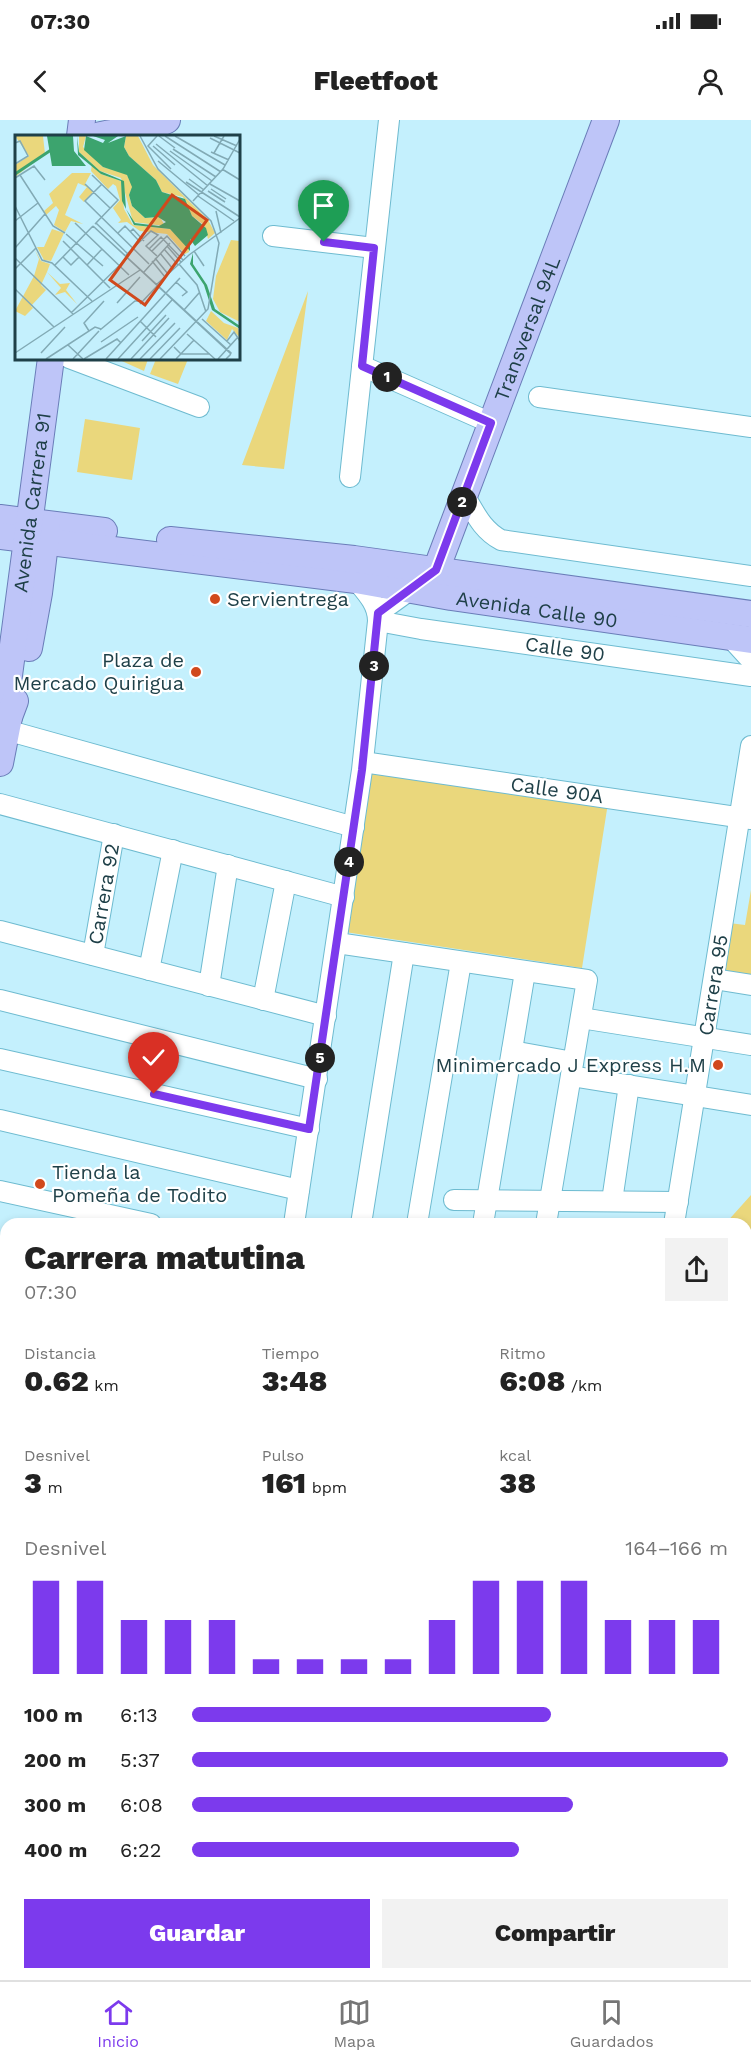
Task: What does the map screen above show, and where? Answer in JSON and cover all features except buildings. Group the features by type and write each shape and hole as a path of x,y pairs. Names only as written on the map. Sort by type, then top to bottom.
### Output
{"main road":[{"path":"80,135 82,120"},
{"path":"101,135 143,129 167,120"},
{"name":"Transversal 94L","path":"436,570 606,120"},
{"name":"Avenida Carrera 91","path":"8,724 8,684 37,532 51,360"},
{"name":"Avenida Calle 90","path":"0,518 85,546 356,580 740,639"},
{"name":"Avenida Carrera 91","path":"0,764 8,724 23,678 39,593 37,532"},
{"name":"Avenida Calle 90","path":"0,536 37,532 436,570 747,611"},
{"path":"39,593 46,574 57,560 85,546"},
{"path":"410,590 436,570"}],"street":[{"path":"350,477 388,120"},
{"path":"273,236 374,248"},
{"path":"74,360 199,407"},
{"path":"362,366 491,423"},
{"path":"539,397 751,427"},
{"path":"464,495 483,526 501,540 751,576"},
{"path":"295,1218 363,762 378,617 373,602 356,580"},
{"path":"378,617 410,590"},
{"name":"Calle 90","path":"378,617 421,629 751,676"},
{"path":"740,639 751,660"},
{"path":"8,724 354,827"},
{"name":"Carrera 95","path":"675,1218 714,979 745,818 751,746"},
{"name":"Calle 90A","path":"363,762 745,818"},
{"path":"0,804 344,897"},
{"name":"Carrera 92","path":"93,955 114,834"},
{"path":"149,970 173,850"},
{"path":"209,986 228,865"},
{"path":"262,1000 286,881"},
{"path":"0,931 326,1016"},
{"path":"337,943 586,980 547,1218"},
{"path":"363,1218 405,953"},
{"path":"418,1218 462,962"},
{"path":"484,1218 525,972"},
{"path":"714,979 751,985"},
{"path":"0,1000 317,1079"},
{"path":"581,1018 751,1045"},
{"path":"512,1051 628,1085 751,1105"},
{"path":"0,1059 309,1129"},
{"path":"612,1202 628,1085"},
{"path":"0,1120 300,1190"},
{"path":"0,1191 124,1218"},
{"path":"454,1200 678,1202"}],"shaded area":[{"path":"308,291 284,469 242,465"},
{"path":"119,360 148,360 144,371"},
{"path":"156,360 188,360 178,384 150,374"},
{"path":"85,419 140,428 132,480 77,472"},
{"path":"371,767 608,803 582,968 345,932"},
{"path":"751,890 751,976 721,971 729,923 745,925"},
{"path":"751,1195 751,1218 730,1218"}],"place":[{"name":"Servientrega","path":"215,599"},
{"name":"Plaza de Mercado Quirigua","path":"196,672"},
{"name":"Minimercado J Express H.M","path":"718,1065"},
{"name":"Tienda la Pomeña de Todito","path":"40,1184"}],"route":[{"path":"154,1094 309,1129 362,770 378,613 436,570 491,423 362,366 374,248 324,242"}]}
